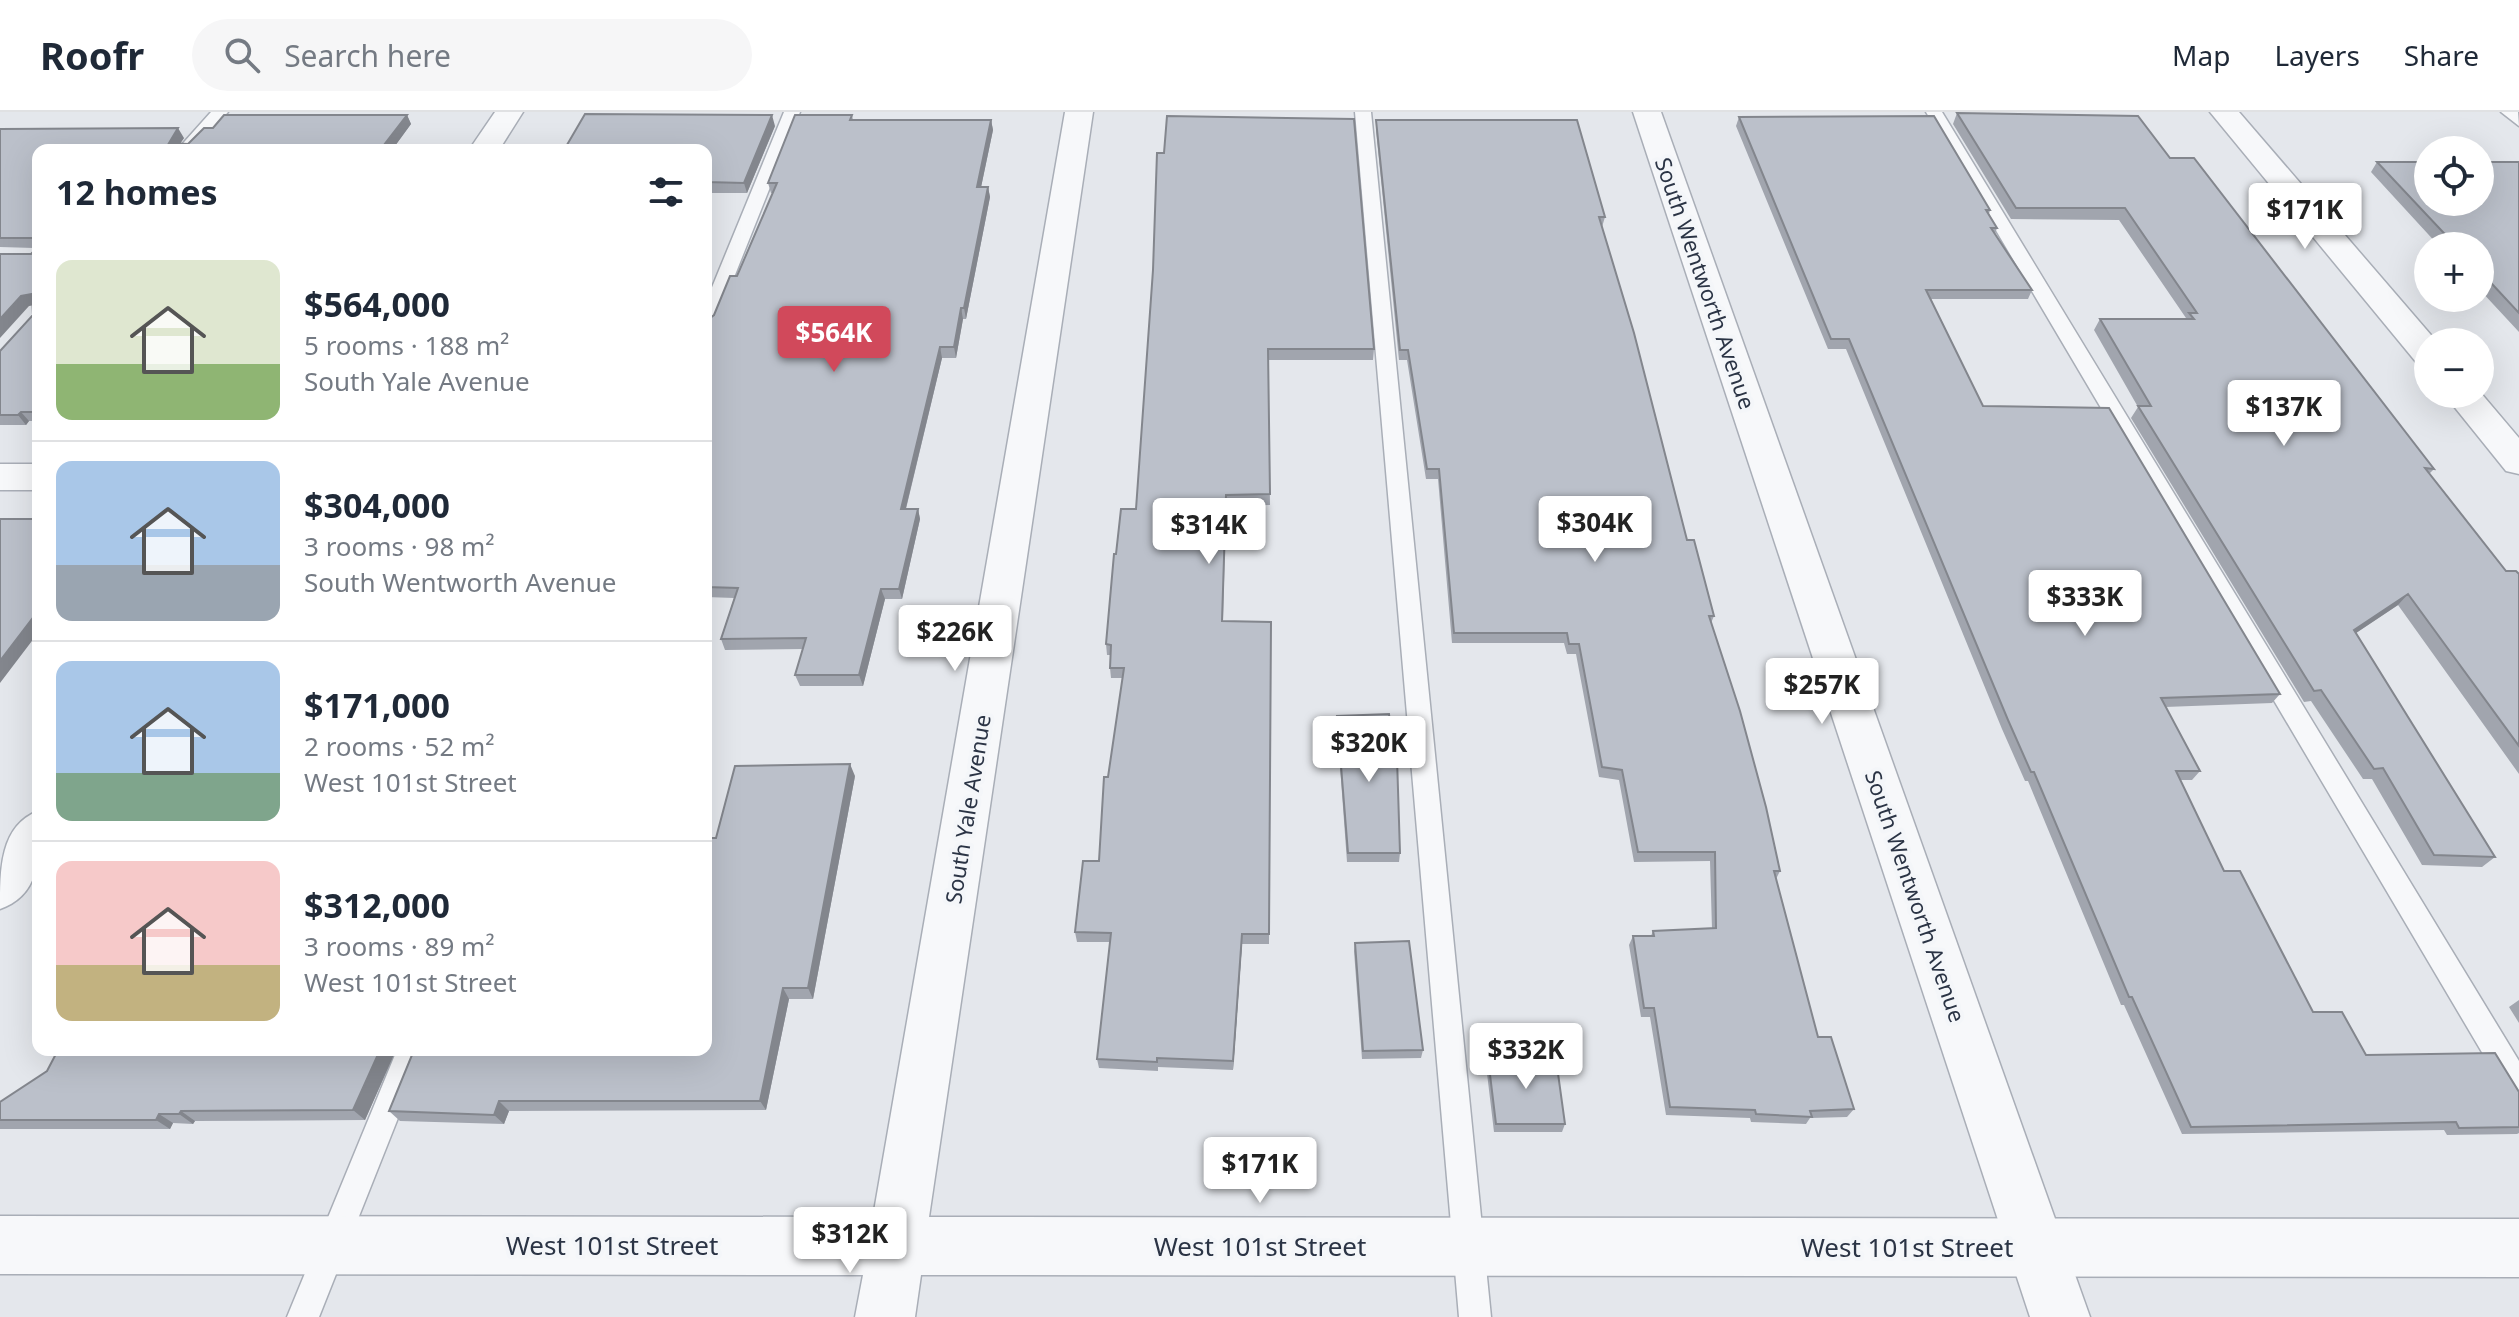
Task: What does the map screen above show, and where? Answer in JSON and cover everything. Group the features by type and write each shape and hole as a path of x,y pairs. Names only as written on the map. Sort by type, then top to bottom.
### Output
{"street":[{"path":"488,144 509,112"},
{"name":"South Yale Avenue","path":"885,1317 1079,112"},
{"name":"South Wentworth Avenue","path":"1647,112 2060,1317"},
{"path":"2224,112 2414,337"},
{"path":"2474,408 2519,462"},
{"path":"0,477 32,477"},
{"path":"0,888 32,839"},
{"name":"West 101st Street","path":"0,1245 2519,1248"}],"lane":[{"path":"191,144 220,112"},
{"path":"712,310 792,112"},
{"path":"1363,112 1475,1317"},
{"path":"1934,112 2519,1088"},
{"path":"2509,112 2519,121"},
{"path":"303,1317 409,1056"}],"building":[{"path":"1957,113 2138,116 2170,158 2194,158 2434,469 2425,468 2506,571 2519,574 2519,746 2408,594 2354,630 2495,857 2434,855 2383,768 2374,769 2321,690 2314,691 2138,406 2151,406 2100,319 2194,319 2189,313 2197,313 2125,208 2016,208"},
{"path":"585,114 772,115 744,183 712,182 712,144 568,144"},
{"path":"224,115 407,115 385,144 188,144 204,128 213,128"},
{"path":"795,115 852,115 850,120 991,120 977,187 988,187 964,308 961,308 954,347 940,347 901,509 918,509 899,589 881,589 859,675 795,675 806,638 721,639 738,588 712,587 712,316 730,276 737,276 777,183 768,183"},
{"path":"1167,116 1354,119 1374,349 1268,349 1270,494 1226,495 1222,621 1271,622 1269,934 1242,934 1233,1061 1097,1059 1111,933 1075,932 1083,861 1099,861 1104,777 1108,777 1124,668 1110,668 1111,645 1106,644 1121,509 1136,509 1153,270 1157,153 1164,153"},
{"path":"1934,116 1990,210 1986,210 1997,228 1991,228 2032,290 1926,290 1983,406 2109,408 2280,694 2161,698 2200,771 2176,771 2224,871 2240,871 2313,1012 2342,1012 2366,1055 2495,1053 2519,1092 2519,1127 2459,1128 2456,1122 2191,1127 2132,997 2129,997 2034,772 2031,772 2008,720 1849,339 1831,339 1739,117"},
{"path":"1376,120 1577,120 1605,217 1599,217 1634,333 1687,540 1694,540 1714,616 1709,616 1740,711 1766,807 1780,871 1774,871 1818,1037 1831,1037 1854,1109 1810,1111 1812,1117 1756,1114 1755,1110 1670,1107 1654,1008 1644,1008 1633,936 1654,936 1653,931 1716,928 1715,852 1638,852 1622,770 1602,767 1579,644 1569,644 1567,633 1454,633 1439,469 1427,469 1408,350 1400,350"},
{"path":"178,128 169,143 188,144 32,144 32,238 0,238 0,129"},
{"path":"2377,162 2414,162 2414,201"},
{"path":"2494,162 2519,162 2519,313 2494,286 2494,232 2443,232 2428,216 2494,216"},
{"path":"0,254 31,254 32,294 21,296 0,319"},
{"path":"32,316 32,412 0,415 0,351"},
{"path":"0,519 32,519 32,619 0,661"},
{"path":"1389,714 1394,758 1397,758 1400,853 1348,853 1337,716"},
{"path":"850,764 808,988 783,988 760,1101 499,1101 494,1115 389,1111 412,1056 712,1056 712,838 716,838 735,766"},
{"path":"1409,941 1423,1050 1363,1051 1355,943"},
{"path":"55,1056 377,1056 353,1110 181,1111 179,1114 159,1114 156,1120 0,1120 0,1102 47,1071"},
{"path":"1488,1058 1556,1059 1565,1124 1496,1124"}]}
